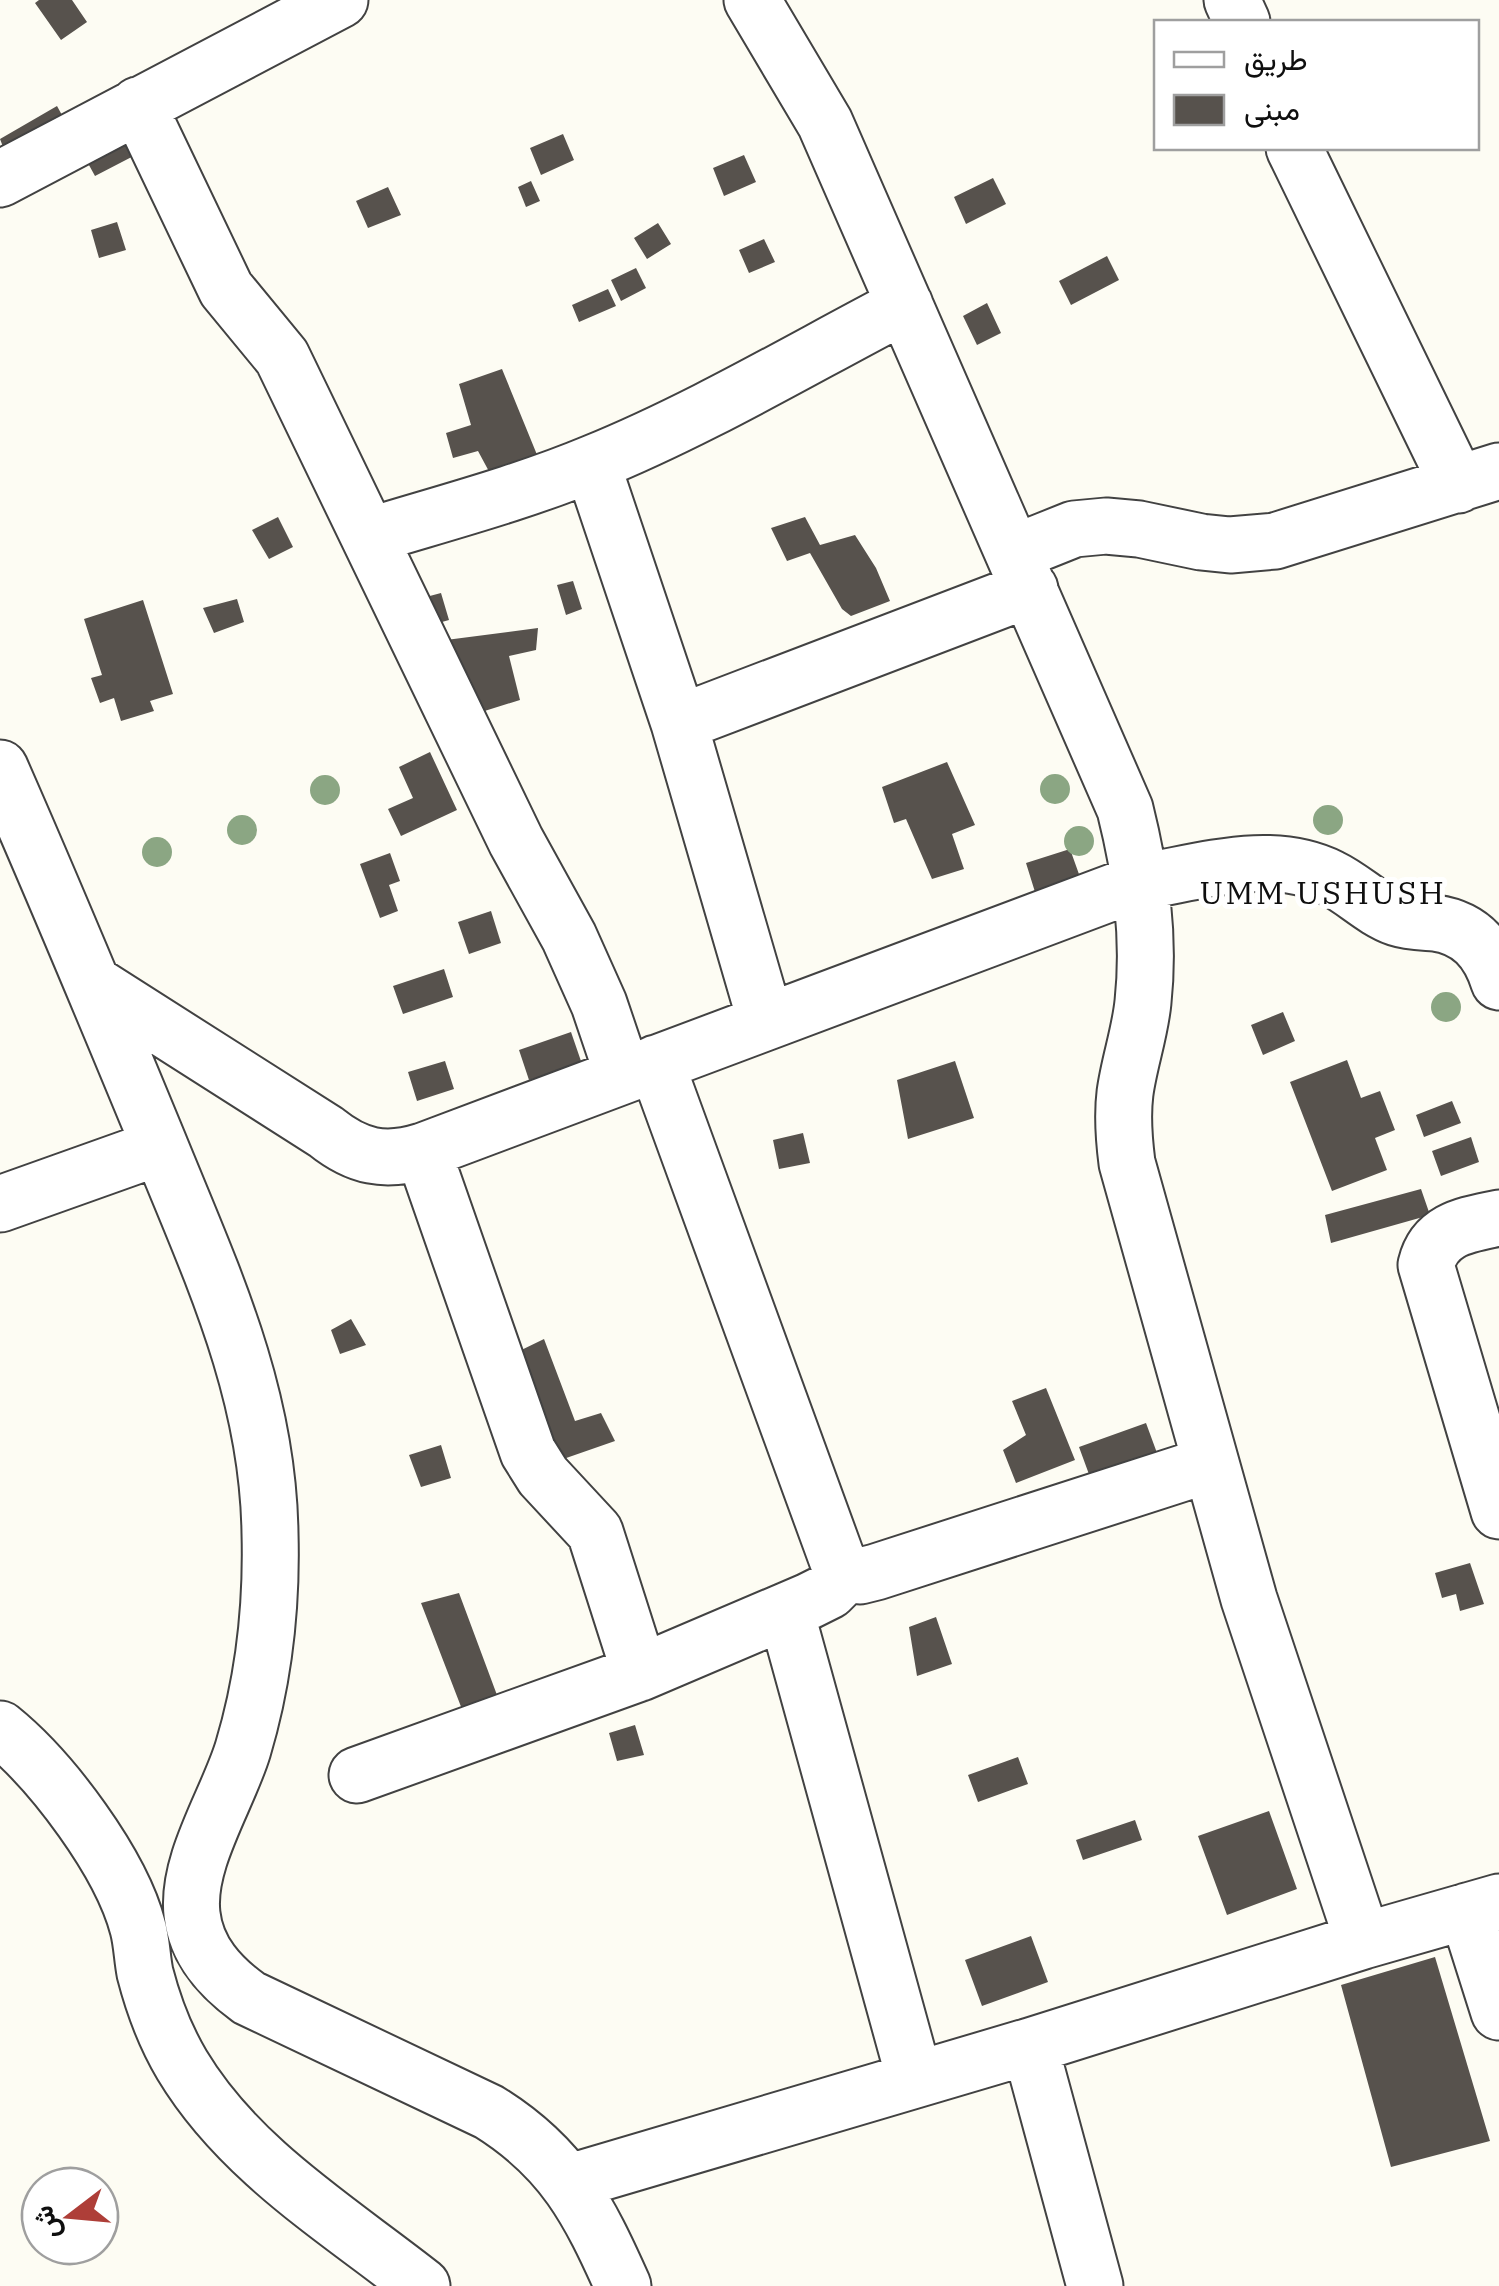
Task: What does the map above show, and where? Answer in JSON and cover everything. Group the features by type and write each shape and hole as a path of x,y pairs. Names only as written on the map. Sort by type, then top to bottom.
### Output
{"street":[{"path":"0,178 340,0"},
{"path":"752,0 824,124 1126,809 1140,882 1146,959 1141,1020 1125,1094 1123,1129 1127,1163 1248,1600 1363,1941"},
{"path":"138,105 226,289 282,357 516,840 569,937 599,1004 640,1069 837,1559 847,1574 876,1572 1211,1464"},
{"path":"678,723 1022,571 1074,529 1139,528 1230,545 1275,541 1478,478 1295,150"},
{"path":"369,536 592,464 905,304"},
{"path":"592,464 678,723 766,1022"},
{"path":"0,768 95,985 240,1347 256,1410 270,1530 266,1641 242,1752 194,1878 192,1914 204,1952 231,1985 249,1998 489,2112 518,2130 570,2182 591,2214 623,2286"},
{"path":"95,985 343,1146 385,1159 424,1151 1140,882 1250,864 1305,868 1330,877 1397,918 1453,927 1468,934 1491,960 1499,982"},
{"path":"0,1204 160,1147"},
{"path":"424,1151 528,1452 544,1476 595,1532 640,1673"},
{"path":"1499,1218 1449,1231 1432,1248 1426,1265 1499,1510"},
{"path":"357,1775 640,1673 786,1612 829,1591 847,1574"},
{"path":"786,1612 915,2080"},
{"path":"0,1729 72,1806 120,1884 138,1926 146,1973 160,2018 180,2062 205,2102 255,2156 422,2286"},
{"path":"570,2182 1483,1906 1499,2012"},
{"path":"138,1926 192,1914"},
{"path":"1030,2046 1095,2286"}],"building":[{"path":"72,0 87,22 61,40 35,3"},
{"path":"57,106 68,126 8,160 0,139"},
{"path":"137,129 147,149 95,176 84,156"},
{"path":"563,134 574,160 541,175 530,148"},
{"path":"744,155 756,182 724,196 713,168"},
{"path":"993,178 1006,204 966,224 954,197"},
{"path":"531,181 540,201 526,207 518,187"},
{"path":"388,187 401,215 368,228 356,201"},
{"path":"117,222 126,250 99,258 91,230"},
{"path":"658,223 671,244 647,259 634,238"},
{"path":"764,239 775,262 749,273 739,250"},
{"path":"1107,256 1119,280 1071,305 1059,281"},
{"path":"636,268 646,288 621,301 611,280"},
{"path":"608,289 616,306 579,322 572,305"},
{"path":"987,303 1001,333 977,345 963,316"},
{"path":"502,369 542,467 492,477 478,451 453,458 446,433 471,425 459,384"},
{"path":"278,517 293,547 269,559 252,530"},
{"path":"805,517 820,545 855,535 876,568 890,601 851,616 842,609 810,553 787,561 771,528"},
{"path":"573,581 582,609 566,615 557,585"},
{"path":"441,593 449,620 417,629 411,601"},
{"path":"237,599 244,622 214,633 203,608"},
{"path":"143,600 173,694 150,701 154,711 121,721 114,698 100,703 91,678 102,675 84,619"},
{"path":"538,628 536,650 509,656 520,700 475,714 446,640"},
{"path":"430,752 457,810 401,836 388,809 413,798 399,767"},
{"path":"947,762 975,825 952,834 964,869 932,879 906,819 894,823 882,787"},
{"path":"1070,849 1080,877 1035,892 1026,863"},
{"path":"390,853 400,881 389,885 398,911 380,918 360,864"},
{"path":"491,911 501,943 469,954 458,922"},
{"path":"444,969 453,997 403,1014 393,986"},
{"path":"1283,1012 1295,1041 1263,1055 1251,1025"},
{"path":"571,1032 582,1064 529,1080 519,1050"},
{"path":"1347,1060 1361,1098 1380,1091 1395,1130 1375,1138 1387,1170 1332,1191 1290,1082"},
{"path":"445,1061 454,1089 417,1101 408,1072"},
{"path":"955,1061 974,1118 908,1139 897,1080"},
{"path":"1452,1101 1461,1123 1424,1137 1416,1115"},
{"path":"803,1133 810,1163 779,1169 773,1140"},
{"path":"1471,1137 1479,1162 1441,1176 1432,1151"},
{"path":"1421,1189 1430,1215 1331,1243 1325,1215"},
{"path":"351,1319 366,1345 340,1354 331,1330"},
{"path":"544,1339 575,1421 601,1413 615,1441 549,1464 509,1356"},
{"path":"1046,1388 1075,1460 1016,1483 1003,1450 1026,1435 1012,1401"},
{"path":"1146,1423 1157,1453 1090,1477 1079,1447"},
{"path":"441,1445 451,1478 421,1487 409,1455"},
{"path":"1470,1563 1484,1604 1460,1611 1456,1594 1442,1598 1435,1573"},
{"path":"459,1593 510,1730 475,1743 421,1603"},
{"path":"936,1617 952,1664 917,1676 909,1627"},
{"path":"635,1725 644,1755 617,1761 609,1733"},
{"path":"1018,1757 1028,1784 978,1802 968,1775"},
{"path":"1269,1811 1297,1889 1227,1915 1198,1836"},
{"path":"1135,1820 1142,1840 1083,1860 1076,1840"},
{"path":"1031,1936 1048,1982 982,2006 965,1960"},
{"path":"1435,1957 1490,2141 1391,2167 1341,1985"}],"district":[{"name":"UMM USHUSH","path":"1323,892"}]}
